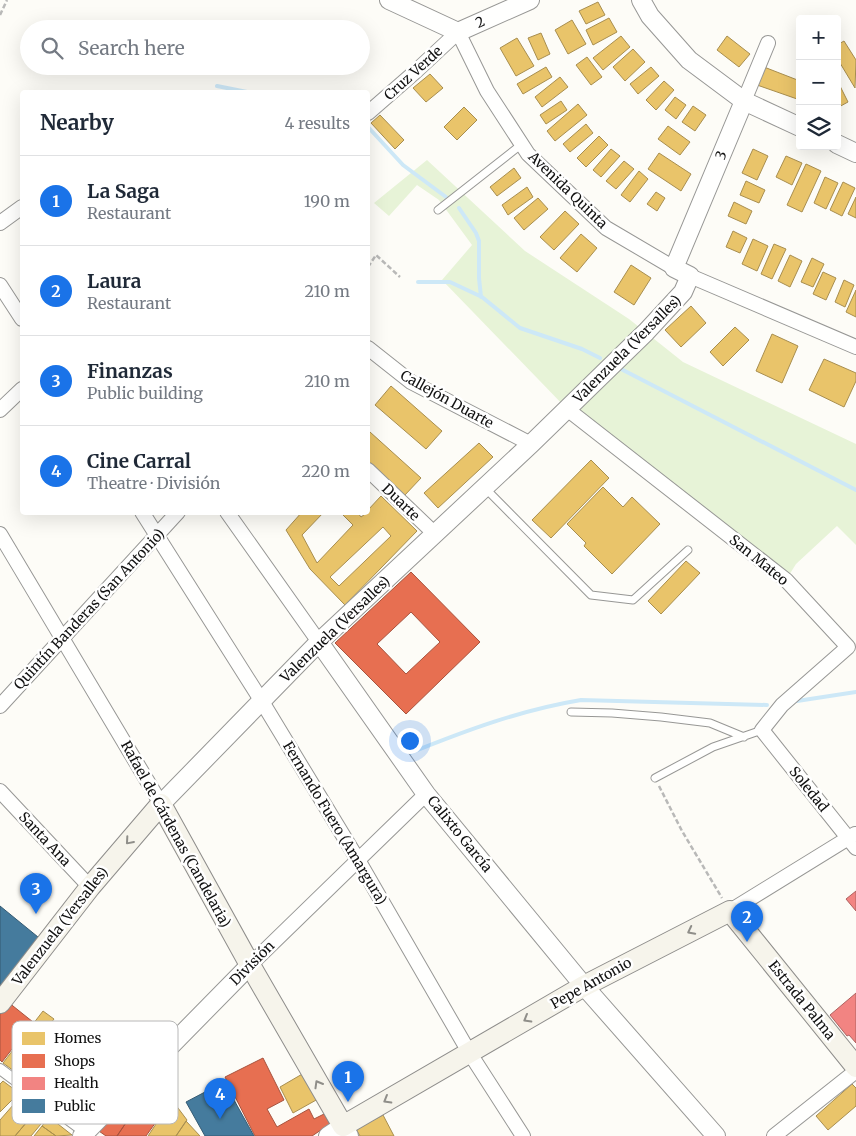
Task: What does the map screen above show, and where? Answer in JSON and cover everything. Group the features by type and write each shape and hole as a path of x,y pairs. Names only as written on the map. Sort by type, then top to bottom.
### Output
{"main road":[{"name":"Valenzuela (Versalles)","path":"0,1003 90,887 161,804"},
{"name":"Rafael de Cárdenas (Candelaria)","path":"161,804 340,1133"},
{"name":"Pepe Antonio","path":"340,1133 469,1052 584,986 730,910"},
{"name":"Estrada Palma","path":"730,910 856,1067"}],"street":[{"path":"389,0 458,32"},
{"name":"2","path":"458,32 530,0"},
{"path":"641,0 650,16 689,60 744,101 796,125"},
{"name":"Cruz Verde","path":"370,110 458,32"},
{"name":"Avenida Quinta","path":"458,32 487,91 528,154 606,228 690,276 856,347"},
{"name":"3","path":"674,268 768,43"},
{"path":"841,146 856,153"},
{"path":"0,223 20,208"},
{"name":"Valenzuela (Versalles)","path":"161,804 319,642 531,444 646,332 683,292 690,276"},
{"path":"0,285 20,316"},
{"name":"Callejón Duarte","path":"370,350 411,382 531,444"},
{"path":"0,410 20,392"},
{"name":"San Mateo","path":"567,409 786,580 848,647 782,705 762,730"},
{"name":"Duarte","path":"370,472 435,534"},
{"name":"Fernando Fuero (Amargura)","path":"144,515 261,700 358,860 469,1052 523,1136"},
{"name":"Quintín Banderas (San Antonio)","path":"0,706 175,515"},
{"name":"Calixto García","path":"229,515 426,794 584,986 716,1136"},
{"name":"Rafael de Cárdenas (Candelaria)","path":"0,534 161,804"},
{"name":"Soledad","path":"762,730 853,840"},
{"name":"Santa Ana","path":"0,791 90,887"},
{"name":"División","path":"178,1040 250,965 426,794"},
{"name":"Pepe Antonio","path":"730,910 853,840"},
{"path":"0,1069 12,1078"},
{"path":"774,1136 856,1072"},
{"path":"72,1124 86,1135"},
{"name":"División","path":"86,1135 97,1124"}],"lane":[{"path":"438,210 522,144"},
{"path":"484,488 591,595 633,600 688,550"},
{"path":"572,712 612,713 710,723 744,737"},
{"path":"655,778 713,747 762,730"}],"path":[{"path":"0,15 7,0"},
{"path":"370,264 376,255 400,277"},
{"path":"655,778 682,831 730,910"}],"green space":[{"path":"427,160 525,251 629,319 683,362 856,444 856,545 837,526 796,564 786,580 567,409 442,280 472,245 439,200 417,185 389,216 374,203"}],"building: Homes":[{"path":"598,2 605,15 586,24 579,11"},
{"path":"609,18 617,32 593,45 586,30"},
{"path":"572,20 586,44 568,54 555,30"},
{"path":"541,33 550,54 538,60 528,38"},
{"path":"621,36 630,47 603,70 593,58"},
{"path":"727,36 750,54 739,67 717,50"},
{"path":"517,38 534,66 516,76 500,48"},
{"path":"844,41 856,60 855,88 841,65 841,43"},
{"path":"633,49 645,62 625,81 613,67"},
{"path":"587,57 602,77 591,85 576,65"},
{"path":"546,67 552,77 523,94 517,84"},
{"path":"651,67 659,76 638,94 630,84"},
{"path":"764,67 796,79 796,99 757,85"},
{"path":"430,74 443,88 426,102 413,88"},
{"path":"560,77 568,87 542,107 535,97"},
{"path":"664,81 674,90 656,110 646,100"},
{"path":"841,88 848,102 841,106"},
{"path":"675,97 686,105 676,119 665,110"},
{"path":"561,101 567,110 546,124 540,115"},
{"path":"578,104 587,115 555,141 547,131"},
{"path":"693,106 706,115 695,131 682,122"},
{"path":"464,107 477,120 457,140 444,127"},
{"path":"380,115 404,140 395,149 371,123"},
{"path":"586,124 593,133 570,152 563,144"},
{"path":"668,126 690,142 680,155 658,139"},
{"path":"599,136 608,145 586,167 577,158"},
{"path":"611,149 620,156 601,177 593,170"},
{"path":"753,149 768,156 757,180 742,173"},
{"path":"659,153 691,174 681,191 648,169"},
{"path":"786,156 802,163 792,185 776,177"},
{"path":"624,161 634,169 616,189 606,181"},
{"path":"806,164 821,171 802,212 787,205"},
{"path":"514,168 521,178 497,196 490,187"},
{"path":"639,171 648,179 630,202 621,195"},
{"path":"825,177 838,183 826,209 814,203"},
{"path":"746,181 765,190 759,203 740,195"},
{"path":"843,182 855,188 842,216 830,210"},
{"path":"527,187 533,197 508,215 502,205"},
{"path":"656,192 665,198 657,211 647,204"},
{"path":"856,197 856,218 848,214"},
{"path":"538,198 548,209 524,230 514,218"},
{"path":"734,202 752,211 746,224 728,216"},
{"path":"565,211 579,224 554,250 540,237"},
{"path":"733,231 747,238 740,253 726,247"},
{"path":"581,234 597,248 577,272 560,258"},
{"path":"753,239 768,246 757,271 742,264"},
{"path":"774,244 786,249 772,279 761,274"},
{"path":"790,255 802,261 790,287 778,281"},
{"path":"812,258 824,264 813,287 801,282"},
{"path":"631,265 651,278 634,305 614,292"},
{"path":"823,272 836,278 826,300 813,294"},
{"path":"844,280 854,285 845,307 835,302"},
{"path":"856,290 856,317 846,312"},
{"path":"691,306 706,323 681,347 665,330"},
{"path":"735,327 749,340 723,366 710,352"},
{"path":"772,334 798,346 782,383 756,371"},
{"path":"824,359 856,373 856,381 844,407 809,390"},
{"path":"391,386 442,431 426,449 375,405"},
{"path":"370,432 421,478 404,496 370,465"},
{"path":"479,443 493,457 438,508 424,493"},
{"path":"591,460 609,478 551,538 532,520"},
{"path":"603,487 623,507 632,497 660,524 612,574 584,546 586,543 567,524"},
{"path":"381,496 417,531 345,605 310,569 286,530 299,515 321,515 302,535 317,563 353,525 343,515 359,515 361,517 370,515 370,508","holes":["383,527 391,536 339,586 330,577"]},
{"path":"686,561 700,573 661,614 648,601"},
{"path":"43,1011 54,1019 52,1021 35,1021"},
{"path":"12,1051 12,1070 3,1063"},
{"path":"304,1073 318,1099 293,1113 280,1087"},
{"path":"3,1081 12,1088 12,1100 0,1112 0,1084"},
{"path":"852,1084 856,1088 856,1106 828,1130 816,1116"},
{"path":"12,1106 12,1124 25,1124 15,1136 0,1136 0,1120"},
{"path":"178,1108 187,1120 176,1136 148,1136 156,1124 178,1124"},
{"path":"383,1115 394,1136 360,1136 356,1129"},
{"path":"186,1121 200,1136 176,1136"},
{"path":"25,1124 41,1124 31,1136 15,1136"},
{"path":"44,1124 58,1124 72,1135 56,1136 42,1126"},
{"path":"42,1126 56,1136 34,1136"}],"building: Shops":[{"path":"411,572 480,642 406,714 335,643","holes":["411,612 440,642 406,674 377,644"]},
{"path":"8,1002 32,1021 12,1021 12,1049 2,1062 0,1060 0,1012"},
{"path":"263,1058 284,1100 267,1109 277,1127 309,1109 314,1119 324,1114 330,1124 312,1136 255,1136 225,1077"},
{"path":"101,1124 125,1124 117,1136 106,1136 96,1129"},
{"path":"125,1124 155,1124 146,1136 117,1136"}],"building: Health":[{"path":"856,891 856,911 846,899"},
{"path":"856,993 856,1043 849,1035 847,1036 830,1015"}],"building: Public":[{"path":"0,906 38,937 0,987"},
{"path":"224,1082 254,1136 205,1136 186,1102"}],"waterway":[{"path":"217,86 237,90"},
{"path":"370,129 403,165 446,197"},
{"path":"459,208 476,233 479,241 481,297"},
{"path":"418,282 450,282 482,297 520,328 582,349 600,358"},
{"path":"621,369 856,490"},
{"path":"797,701 856,692"},
{"path":"410,753 494,722 537,709 581,700 767,705"}],"place":[{"name":"Finanzas","path":"36,914"},
{"name":"Laura","path":"747,942"},
{"name":"La Saga","path":"348,1102"},
{"name":"Cine Carral","path":"220,1119"}]}
